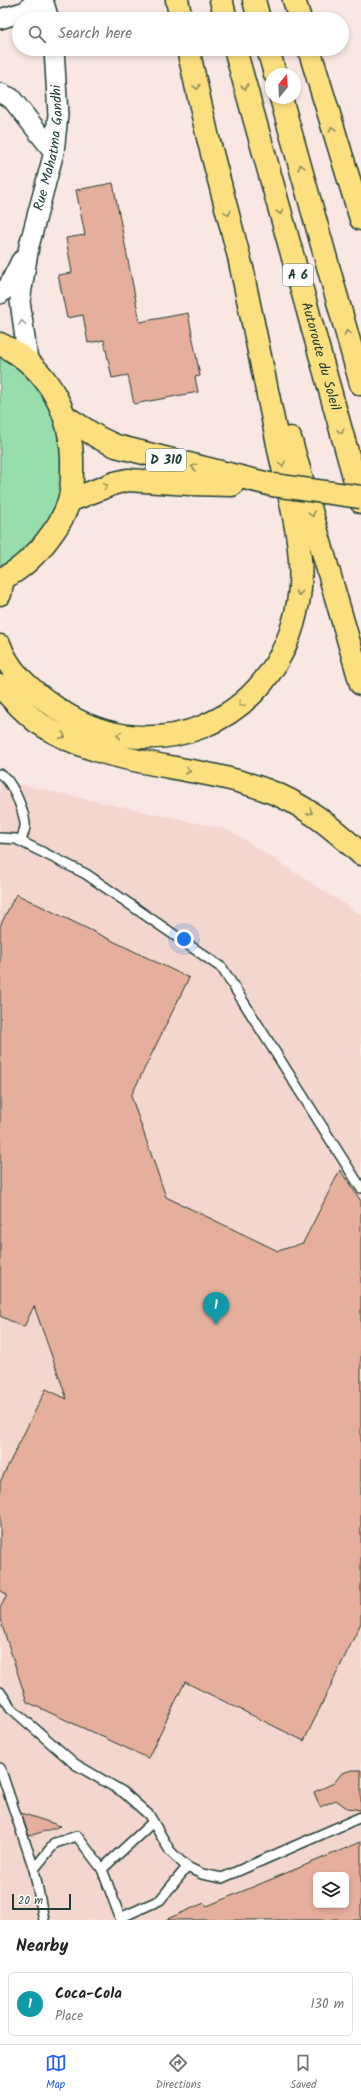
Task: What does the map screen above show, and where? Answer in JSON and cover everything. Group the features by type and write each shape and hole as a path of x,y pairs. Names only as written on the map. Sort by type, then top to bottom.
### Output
{"main road":[{"path":"177,0 180,12"},
{"path":"221,0 224,12"},
{"path":"254,0 257,12"},
{"path":"294,0 298,12"},
{"path":"0,646 19,678 68,717 105,732 147,738 186,732 221,718 236,709 251,696 276,666 292,631 299,601 301,570 292,512 240,262 190,56"},
{"name":"Autoroute du Soleil","path":"237,56 361,502"},
{"path":"270,56 273,68"},
{"path":"311,56 361,219"},
{"name":"A 6","path":"283,104 361,384"},
{"path":"240,262 361,684"},
{"path":"0,344 28,361 49,384 66,417 73,450 69,502 56,530 30,559 1,584"},
{"name":"D 310","path":"66,417 99,438 116,446 273,485 361,497"},
{"name":"D 310","path":"69,502 115,483 128,480 190,484 273,485"},
{"path":"0,686 36,721"},
{"path":"0,699 71,740 120,758 224,778 268,790 313,813 361,854"}],"street":[{"path":"26,12 36,0"},
{"path":"43,0 47,12"},
{"path":"0,19 12,16"},
{"name":"Rue Mahatma Gandhi","path":"28,361 20,301 29,246 54,152 58,115 55,56"},
{"path":"0,93 11,98 54,152"},
{"name":"Rue Mahatma Gandhi","path":"0,294 8,287 29,246"}],"lane":[{"path":"0,774 6,778 21,806 25,825 21,841"},
{"path":"0,838 16,839 21,841 86,874 222,968 361,1188"},
{"path":"0,1692 12,1708 75,1764 123,1792 149,1814 170,1851 186,1867 202,1874 222,1878 361,1816"},
{"path":"0,1768 34,1868 44,1920"},
{"path":"102,1869 153,1822"},
{"path":"34,1868 55,1843 77,1836 102,1869 121,1919 160,1900 186,1867"}],"shaded area":[{"path":"0,782 8,782 229,830 361,915 361,1920 0,1920"}],"green space":[{"path":"0,359 15,366 44,395 61,433 64,474 53,514 30,547 0,568"}],"building":[{"path":"113,183 140,322 188,313 200,376 195,377 198,392 134,404 128,375 112,378 104,340 88,343 83,315 67,318 58,275 72,273 66,238 85,235 76,190"},
{"path":"16,894 189,978 131,1096 166,1197 278,1251 303,1243 340,1170 361,1201 361,1623 304,1741 185,1682 148,1758 27,1702 0,1619 0,1608 7,1595 0,1590 0,1482 46,1389 67,1399 34,1306 24,1327 0,1316 0,926"},
{"path":"352,1770 361,1770 361,1810 347,1808 336,1800 320,1807 314,1792 334,1783 342,1773"},
{"path":"21,1813 61,1826 29,1836"},
{"path":"361,1842 361,1920 165,1920 204,1903 207,1906"}],"place":[{"name":"Coca-Cola","path":"216,1325"}]}
